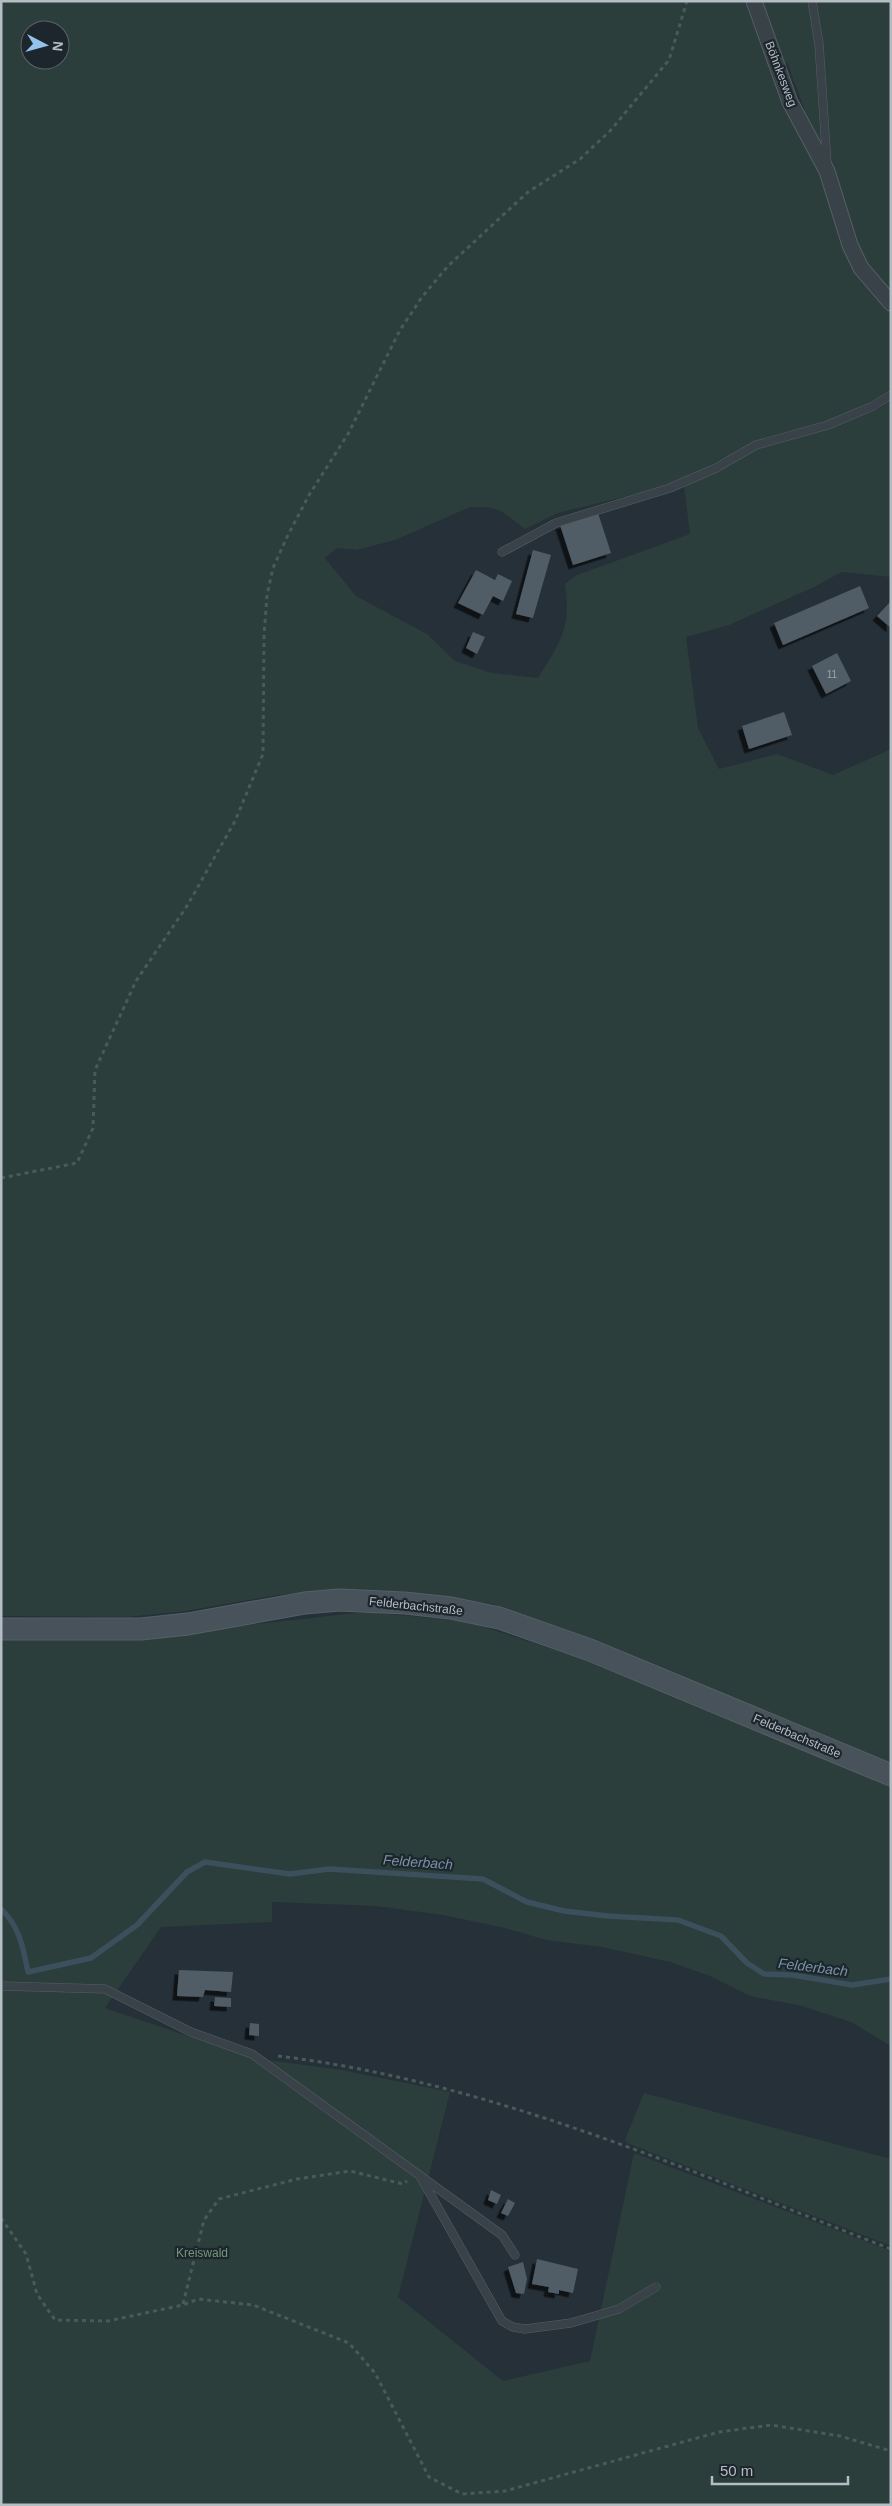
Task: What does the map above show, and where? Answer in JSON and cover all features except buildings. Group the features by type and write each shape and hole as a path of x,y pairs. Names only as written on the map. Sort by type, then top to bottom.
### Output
{"street":[{"name":"Böhnkesweg","path":"754,1 790,102 826,171 850,245 861,268 891,303"},
{"name":"Felderbachstraße","path":"1,1629 141,1629 188,1624 305,1603 339,1600 405,1602 452,1608 499,1618 590,1650 891,1775"}],"lane":[{"name":"Böhnkesweg","path":"812,1 819,44 827,141 826,171"},
{"path":"502,552 556,523 670,488 716,468 756,445 828,424 873,406 891,395"},
{"path":"1,1986 105,1989 191,2032 252,2054 502,2235 516,2255"},
{"path":"419,2175 502,2321 513,2327 525,2329 571,2323 618,2309 656,2287"}],"path":[{"path":"1,1178 77,1163 93,1128 95,1070 136,981 187,906 235,821 263,754 264,636 267,595 273,568 286,537 309,495 348,434 400,330 422,297 448,266 528,192 580,159 610,131 669,60 686,1"},
{"path":"252,2054 344,2066 451,2089 531,2112 891,2248"},
{"path":"183,2305 204,2220 219,2199 297,2180 350,2171 403,2184 419,2175"},
{"path":"1,2218 26,2254 36,2294 55,2320 108,2321 183,2305 198,2299 253,2305 349,2343 375,2373 429,2478 462,2494 505,2491 719,2432 771,2425 840,2436 891,2451"}],"green space":[{"path":"1,1 891,1 891,297 865,266 854,245 787,62 776,68 795,115 823,172 847,247 860,271 891,307 891,392 831,420 760,439 684,479 640,493 558,513 525,529 501,511 487,507 470,507 395,540 356,550 337,548 325,558 356,596 427,634 455,661 492,673 538,678 558,644 565,624 567,599 565,584 577,575 690,534 684,486 761,446 832,428 876,410 891,401 891,577 842,572 814,587 729,625 686,637 698,728 719,769 777,754 833,775 891,749 891,1767 493,1604 404,1591 324,1591 278,1595 186,1611 126,1617 1,1616"},
{"name":"Kreiswald","path":"366,1612 466,1621 583,1659 754,1726 891,1784 891,2046 851,2022 802,2006 750,1996 710,1976 670,1962 602,1947 546,1940 505,1928 443,1915 376,1906 272,1902 272,1922 161,1927 105,2008 253,2058 342,2070 450,2092 398,2297 503,2381 590,2361 634,2153 891,2251 891,2505 1,2505 1,1638 154,1635"},
{"path":"644,2093 891,2159 891,2246 627,2143 625,2140"}],"waterway":[{"name":"Felderbach","path":"1,1909 17,1931 28,1972 91,1958 137,1925 187,1872 205,1862 290,1874 329,1869 483,1879 527,1902 564,1911 608,1916 678,1920 721,1936 747,1963 764,1974 793,1975 852,1985 891,1979"}]}
